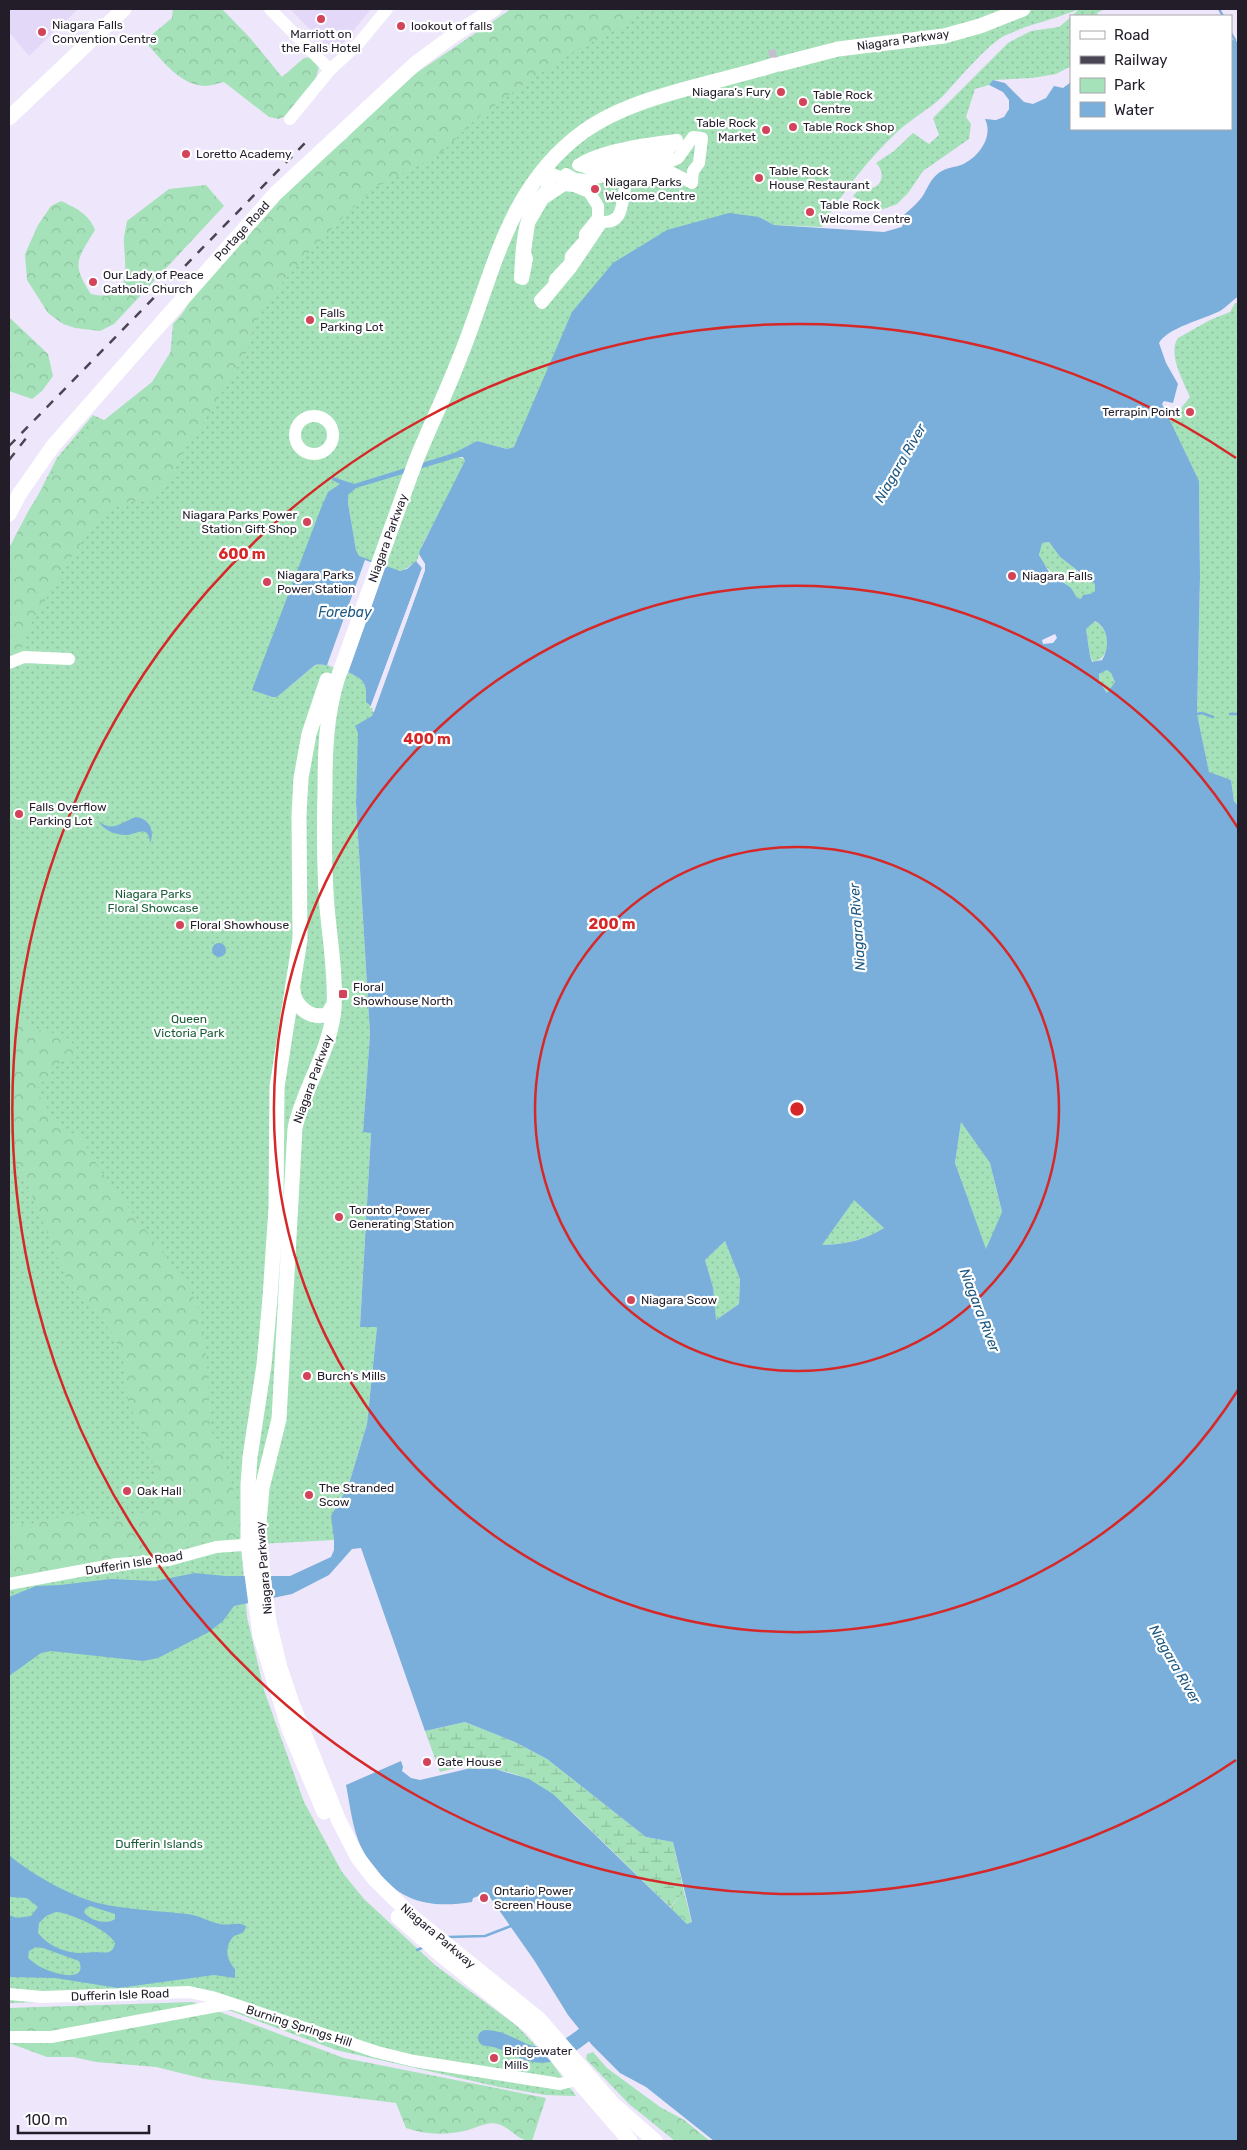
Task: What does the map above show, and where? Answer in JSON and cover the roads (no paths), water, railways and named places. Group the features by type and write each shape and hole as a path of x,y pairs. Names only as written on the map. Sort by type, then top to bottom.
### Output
{"main road":[{"path":"9,118 124,9"},
{"name":"Portage Road","path":"9,514 20,493 53,446 275,194 416,63 494,9"},
{"name":"Niagara Parkway","path":"655,2141 620,2112 574,2068 523,2005 446,1952 428,1936 375,1880 358,1858 346,1837 313,1761 287,1690 261,1608 249,1472 264,1366 274,1241 277,1087 293,989 301,924 299,825 301,778 309,734 335,671 501,220 517,189 536,164 577,126 613,106 644,94 775,61 836,42 943,28 1002,9"},
{"name":"Niagara Parkway","path":"775,61 838,50 944,36 980,26 1023,9"},
{"name":"Niagara Parkway","path":"254,1544 262,1488 278,1419 295,1128 301,1104 328,1040 334,1004 333,969 324,866 324,830 327,718 335,671"},
{"path":"293,989 294,998 297,1003 305,1011 313,1015 326,1015 331,1011 334,1004"},
{"path":"574,2068 630,2141"}],"street":[{"path":"270,9 330,70"},
{"path":"290,119 330,70 359,43 387,9"},
{"path":"695,136 702,138 699,163 693,171 692,183 672,173 628,182 624,187 623,205 618,215 609,222 602,222 571,268 542,303 540,300 554,285 555,279 570,263 571,256 585,240 585,234 599,214 594,198 586,190 571,185 558,188 543,199 530,223 525,252 527,259 523,279 520,278 521,254 527,218 537,198 551,186 539,178 544,174 548,172 559,177 566,176 566,174 587,180 669,162 678,158 695,136"},
{"path":"678,140 665,151 588,168 578,165 589,158 656,142 678,140"},
{"path":"9,663 24,657 69,659"},
{"name":"Dufferin Isle Road","path":"9,1584 116,1564 169,1560 216,1548 254,1544"},
{"name":"Dufferin Isle Road","path":"9,1994 42,1997 189,1992 230,2003"},
{"name":"Burning Springs Hill","path":"9,2038 57,2036 230,2003 377,2052 414,2061 485,2071 554,2084 564,2084 574,2068"}],"water":[{"path":"1232,39 1238,42 1238,297 1220,311 1178,328 1159,343 1166,363 1178,384 1173,403 1164,401 1162,404 1199,481 1200,577 1197,714 1209,772 1231,780 1234,801 1238,806 1238,2141 714,2141 646,2087 620,2073 592,2045 568,2015 534,1960 487,1893 473,1898 472,1902 458,1904 419,1901 397,1890 363,1852 355,1830 346,1785 401,1761 402,1771 411,1778 420,1780 467,1769 495,1769 529,1779 553,1794 687,1924 692,1922 673,1842 646,1837 547,1759 515,1742 465,1722 425,1731 361,1548 352,1549 329,1575 292,1594 234,1606 223,1621 209,1632 158,1658 143,1661 51,1651 41,1653 9,1676 9,1597 36,1586 111,1579 155,1581 195,1573 225,1576 290,1576 331,1557 334,1550 331,1516 348,1487 367,1424 377,1327 360,1327 371,1133 363,1132 370,1034 356,803 358,733 355,726 372,716 425,570 425,564 419,554 420,550 465,461 463,457 459,457 356,488 348,495 356,550 359,556 400,571 407,569 416,561 422,568 371,706 366,702 365,687 360,679 348,672 326,665 315,665 277,697 252,690 321,508 328,492 340,484 332,480 333,477 354,484 454,453 477,441 507,449 514,447 572,312 613,263 667,230 729,213 759,217 774,225 884,232 902,227 903,216 920,200 931,181 940,172 967,162 983,146 987,133 985,119 996,120 1009,109 1003,94 989,85 993,80 1005,83 1024,102 1033,104 1046,98 1054,86 1063,88 1070,83 1070,130 1232,130","holes":["1049,542 1060,557 1095,584 1095,591 1083,595 1081,599 1077,598 1071,588 1049,572 1039,555 1042,543","1095,621 1103,628 1107,644 1102,660 1092,662 1086,629","1107,670 1111,673 1115,682 1107,693 1099,681 1099,674","961,1122 990,1163 1002,1212 986,1249 955,1163","854,1200 884,1228 869,1236 847,1243 822,1245","725,1241 740,1279 739,1304 716,1320 713,1287 705,1260"]},
{"path":"136,817 145,820 150,826 152,834 150,843 147,833 118,834 110,831 98,821 108,826 113,826"},
{"path":"216,943 222,943 226,950 222,957 216,957 212,953 212,947"},
{"path":"9,1855 30,1871 55,1886 95,1902 127,1908 191,1915 220,1924 246,1926 242,1933 234,1936 231,1940 227,1952 235,1969 235,1978 214,1975 118,1988 55,1978 9,1977 9,1915 17,1918 31,1916 38,1907 27,1898 9,1897","holes":["90,1906 115,1914 115,1919 103,1922 90,1918 84,1912","56,1912 79,1919 105,1933 115,1943 114,1947 111,1951 104,1953 75,1953 57,1948 38,1933 39,1923 46,1916","36,1947 43,1948 79,1961 81,1968 75,1975 50,1971 38,1966 28,1958 29,1951"]}],"waterway":[{"path":"1219,9 1222,15"},
{"path":"1232,35 1235,40"},
{"path":"1197,714 1202,713 1213,717"},
{"path":"1230,714 1238,714"},
{"path":"448,1937 485,1936 511,1926"},
{"path":"417,1950 424,1947"},
{"path":"486,2038 499,2040 528,2053 545,2055 569,2046 584,2035"}],"tunnel":[{"path":"770,58 777,56"}],"railway":[{"path":"9,446 308,140"},
{"path":"9,460 31,432"}],"place":[{"name":"Marriott on the Falls Hotel","path":"321,19"},
{"name":"lookout of falls","path":"401,26"},
{"name":"Niagara Falls Convention Centre","path":"42,32"},
{"name":"Niagara’s Fury","path":"781,92"},
{"name":"Table Rock Centre","path":"803,102"},
{"name":"Table Rock Shop","path":"793,127"},
{"name":"Table Rock Market","path":"766,130"},
{"name":"Loretto Academy","path":"186,154"},
{"name":"Table Rock House Restaurant","path":"759,178"},
{"name":"Niagara Parks Welcome Centre","path":"595,189"},
{"name":"Table Rock Welcome Centre","path":"810,212"},
{"name":"Our Lady of Peace Catholic Church","path":"93,282"},
{"name":"Falls Parking Lot","path":"310,320"},
{"name":"Terrapin Point","path":"1190,412"},
{"name":"Niagara Parks Power Station Gift Shop","path":"307,522"},
{"name":"Niagara Falls","path":"1012,576"},
{"name":"Niagara Parks Power Station","path":"267,582"},
{"name":"Falls Overflow Parking Lot","path":"19,814"},
{"name":"Floral Showhouse","path":"180,925"},
{"name":"Floral Showhouse North","path":"343,994"},
{"name":"Toronto Power Generating Station","path":"339,1217"},
{"name":"Niagara Scow","path":"631,1300"},
{"name":"Burch’s Mills","path":"307,1376"},
{"name":"Oak Hall","path":"127,1491"},
{"name":"The Stranded Scow","path":"309,1495"},
{"name":"Gate House","path":"427,1762"},
{"name":"Ontario Power Screen House","path":"484,1898"},
{"name":"Bridgewater Mills","path":"494,2058"}],"water label":[{"name":"Niagara River","path":"900,463"},
{"name":"Forebay","path":"345,612"},
{"name":"Niagara River","path":"857,927"},
{"name":"Niagara River","path":"980,1310"},
{"name":"Niagara River","path":"1175,1664"}],"park label":[{"name":"Niagara Parks Floral Showcase","path":"153,901"},
{"name":"Queen Victoria Park","path":"189,1026"},
{"name":"Dufferin Islands","path":"159,1844"}]}
